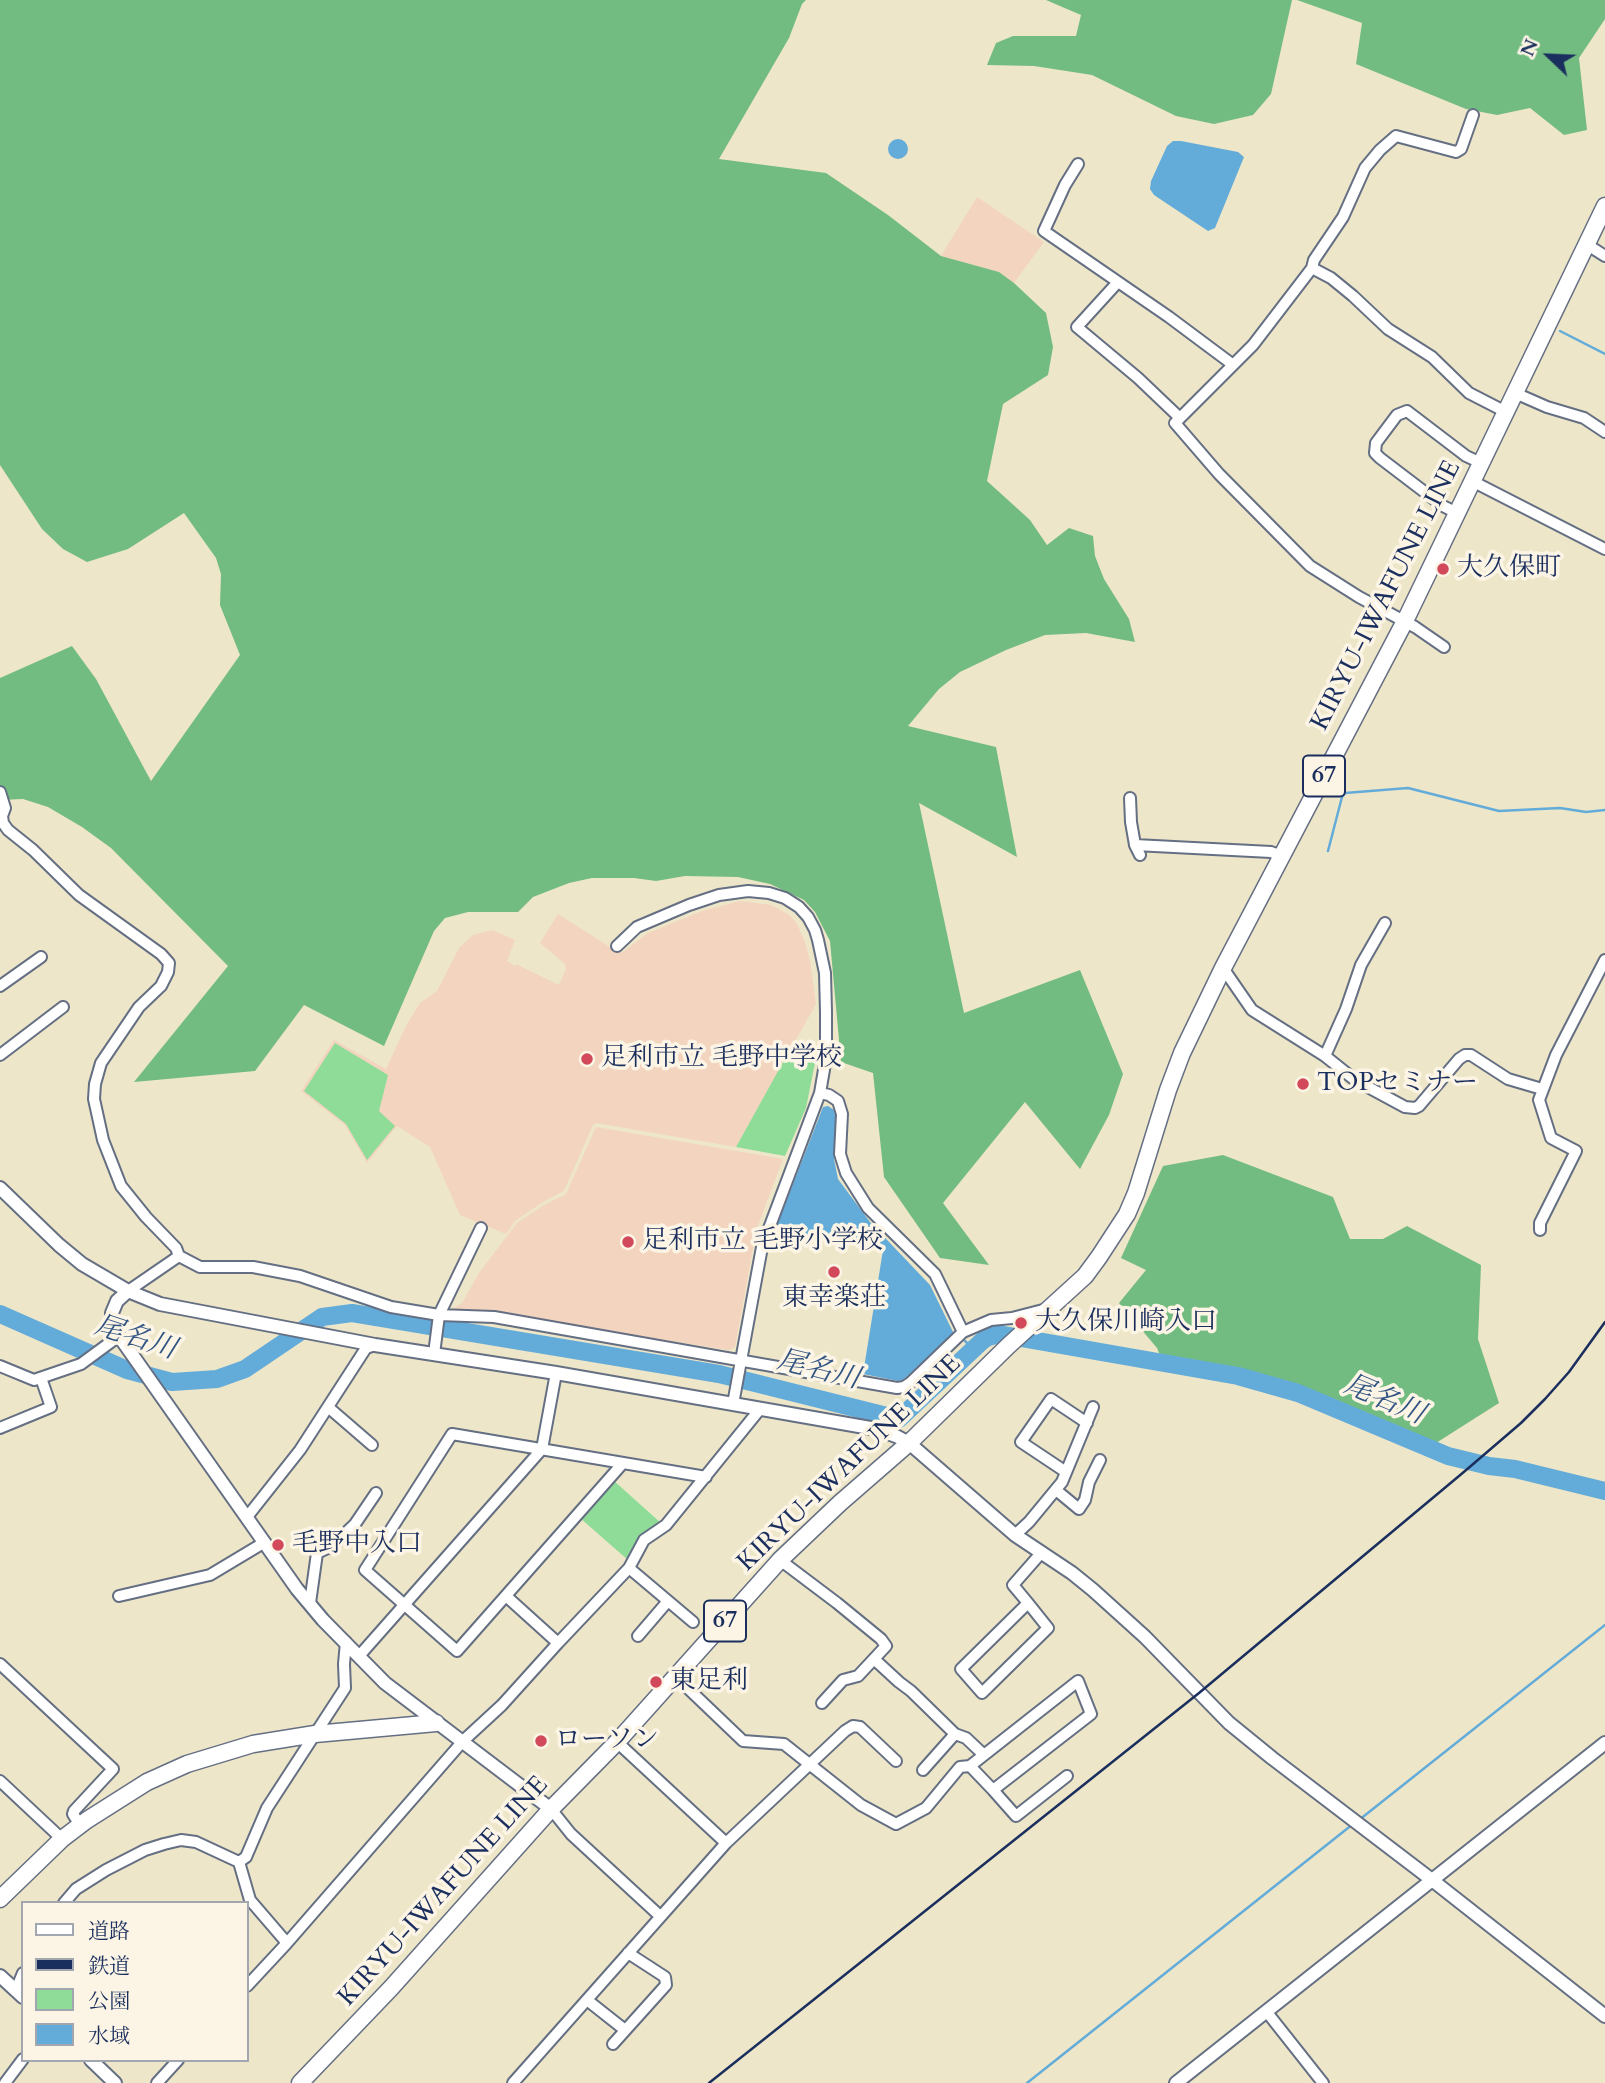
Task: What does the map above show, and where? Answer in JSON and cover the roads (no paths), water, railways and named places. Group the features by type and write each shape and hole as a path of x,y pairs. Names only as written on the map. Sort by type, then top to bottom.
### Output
{"main road":[{"name":"KIRYU-IWAFUNE LINE","path":"300,2083 391,1988 551,1809 617,1742 780,1560 909,1443 1085,1276 1112,1238 1136,1193 1182,1053 1223,968 1405,621 1605,206"},
{"path":"1,1897 80,1825 147,1782 187,1764 253,1744 315,1734 436,1723"}],"street":[{"path":"1444,647 1310,566 1219,474 1175,423 1253,345 1312,268 1314,260 1343,217 1366,168 1392,138 1401,136 1456,152 1461,149 1474,115"},
{"path":"1078,164 1044,231 1232,364"},
{"path":"1586,244 1605,256"},
{"path":"1312,268 1331,278 1388,329 1432,358 1469,393 1506,412"},
{"path":"1118,282 1077,327 1138,378 1180,418"},
{"path":"1515,393 1546,407 1584,418 1605,432"},
{"path":"1457,513 1443,506 1380,458 1375,453 1377,443 1398,415 1407,411 1466,456 1481,463"},
{"path":"1472,481 1605,549"},
{"path":"0,792 5,808 3,823 8,830 79,895 161,954 169,963 161,986 139,1007 101,1063 94,1084 93,1099 103,1140 121,1186 176,1248 179,1256 200,1266 253,1267 300,1276 391,1307 439,1317 494,1317 740,1366 897,1388 904,1387 963,1332 991,1320 1012,1318 1049,1308"},
{"path":"1130,798 1130,822 1137,850 1271,852 1282,856"},
{"path":"617,946 637,927 705,899 748,891 785,898 799,907 815,930 825,974 826,1058 820,1093 758,1261 733,1404"},
{"path":"1325,1056 1346,1009 1361,965 1385,923"},
{"path":"0,986 41,957"},
{"path":"1540,1230 1540,1223 1576,1151 1549,1135 1539,1104 1542,1090 1556,1055 1605,960"},
{"path":"1223,968 1252,1010 1325,1056 1355,1080 1410,1108 1419,1106 1465,1055 1471,1055 1508,1079 1542,1090"},
{"path":"0,1055 63,1007"},
{"path":"820,1093 838,1101 842,1114 840,1154 846,1173 868,1208 934,1273 963,1332"},
{"path":"0,1188 75,1258 103,1278 160,1304 375,1345 434,1347 556,1373 876,1429 896,1436 909,1443 1015,1535 1072,1573 1114,1608 1229,1723 1605,2016"},
{"path":"434,1347 439,1317 481,1228"},
{"path":"179,1256 117,1301 112,1322 140,1368 265,1542 310,1603 385,1682 551,1809 571,1834 660,1916"},
{"path":"1,1367 34,1380 81,1364 119,1336"},
{"path":"247,1517 300,1450 366,1348 375,1345"},
{"path":"359,1656 542,1449 556,1373"},
{"path":"0,1428 51,1408 40,1378"},
{"path":"1066,1472 1021,1442 1051,1399 1087,1423"},
{"path":"328,1407 372,1446"},
{"path":"1015,1535 1056,1490 1093,1407"},
{"path":"248,1985 463,1741 502,1705 629,1568 644,1540 666,1525 760,1409"},
{"path":"623,1464 457,1651 365,1570 452,1434 706,1477"},
{"path":"1056,1490 1079,1509 1100,1460"},
{"path":"310,1603 317,1553 332,1546 355,1524 376,1493"},
{"path":"119,1596 210,1575 265,1542"},
{"path":"1028,1603 961,1669 982,1692 1048,1628 1028,1603 1013,1585 1042,1552"},
{"path":"780,1560 881,1639 886,1646 858,1676 842,1679 822,1703"},
{"path":"629,1568 693,1622"},
{"path":"506,1596 558,1643"},
{"path":"639,1636 668,1601"},
{"path":"239,1863 246,1857 267,1808 345,1688 346,1642"},
{"path":"874,1659 956,1734 966,1738 984,1755"},
{"path":"0,1664 113,1769 74,1811 73,1814 80,1825"},
{"path":"675,1676 743,1741 784,1744 861,1805 896,1824 926,1808 960,1767 971,1766 1078,1681 1091,1714 993,1790"},
{"path":"513,2083 726,1843 845,1731 853,1726 860,1727 896,1761"},
{"path":"923,1770 956,1734"},
{"path":"617,1742 726,1843"},
{"path":"1176,2083 1605,1743"},
{"path":"971,1766 1016,1816 1067,1776"},
{"path":"0,1781 62,1839"},
{"path":"66,1901 76,1889 145,1850 181,1840 196,1842 239,1863 250,1900 287,1943"},
{"path":"613,2044 666,1985 665,1977 628,1953"},
{"path":"0,1976 19,1993"},
{"path":"587,2000 625,2030"},
{"path":"1266,2011 1323,2083"},
{"path":"5,2083 21,2062"},
{"path":"93,2062 115,2083"},
{"path":"158,2083 176,2062"}],"water":[{"path":"894,139 902,139 908,149 902,159 894,159 888,153 888,145"},
{"path":"1173,141 1238,152 1244,157 1215,228 1208,231 1154,195 1150,189 1167,146"},
{"path":"828,1106 834,1110 836,1118 834,1159 838,1179 870,1222 930,1285 954,1334 903,1380 863,1374 883,1250 881,1247 791,1234 792,1227 777,1225 823,1107"}],"waterway":[{"path":"1560,331 1605,354"},
{"path":"1328,851 1345,793 1408,788 1499,811 1560,808 1586,812 1605,810"},
{"name":"尾名川","path":"0,1314 127,1370 172,1382 217,1379 245,1369 322,1317 352,1313 719,1374 899,1419 981,1342 998,1334 1238,1376 1298,1393 1448,1456 1605,1491"},
{"path":"965,1341 973,1349"},
{"path":"1359,1820 1605,1625"},
{"path":"1027,2083 1353,1824"}],"railway":[{"path":"709,2083 1199,1693 1465,1471 1545,1399 1569,1372 1605,1322"}],"place":[{"name":"大久保町","path":"1443,569"},
{"name":"足利市立 毛野中学校","path":"587,1059"},
{"name":"TOPセミナー","path":"1303,1084"},
{"name":"足利市立 毛野小学校","path":"628,1242"},
{"name":"東幸楽荘","path":"834,1272"},
{"name":"大久保川崎入口","path":"1021,1323"},
{"name":"毛野中入口","path":"278,1545"},
{"name":"東足利","path":"656,1682"},
{"name":"ローソン","path":"541,1741"}]}
